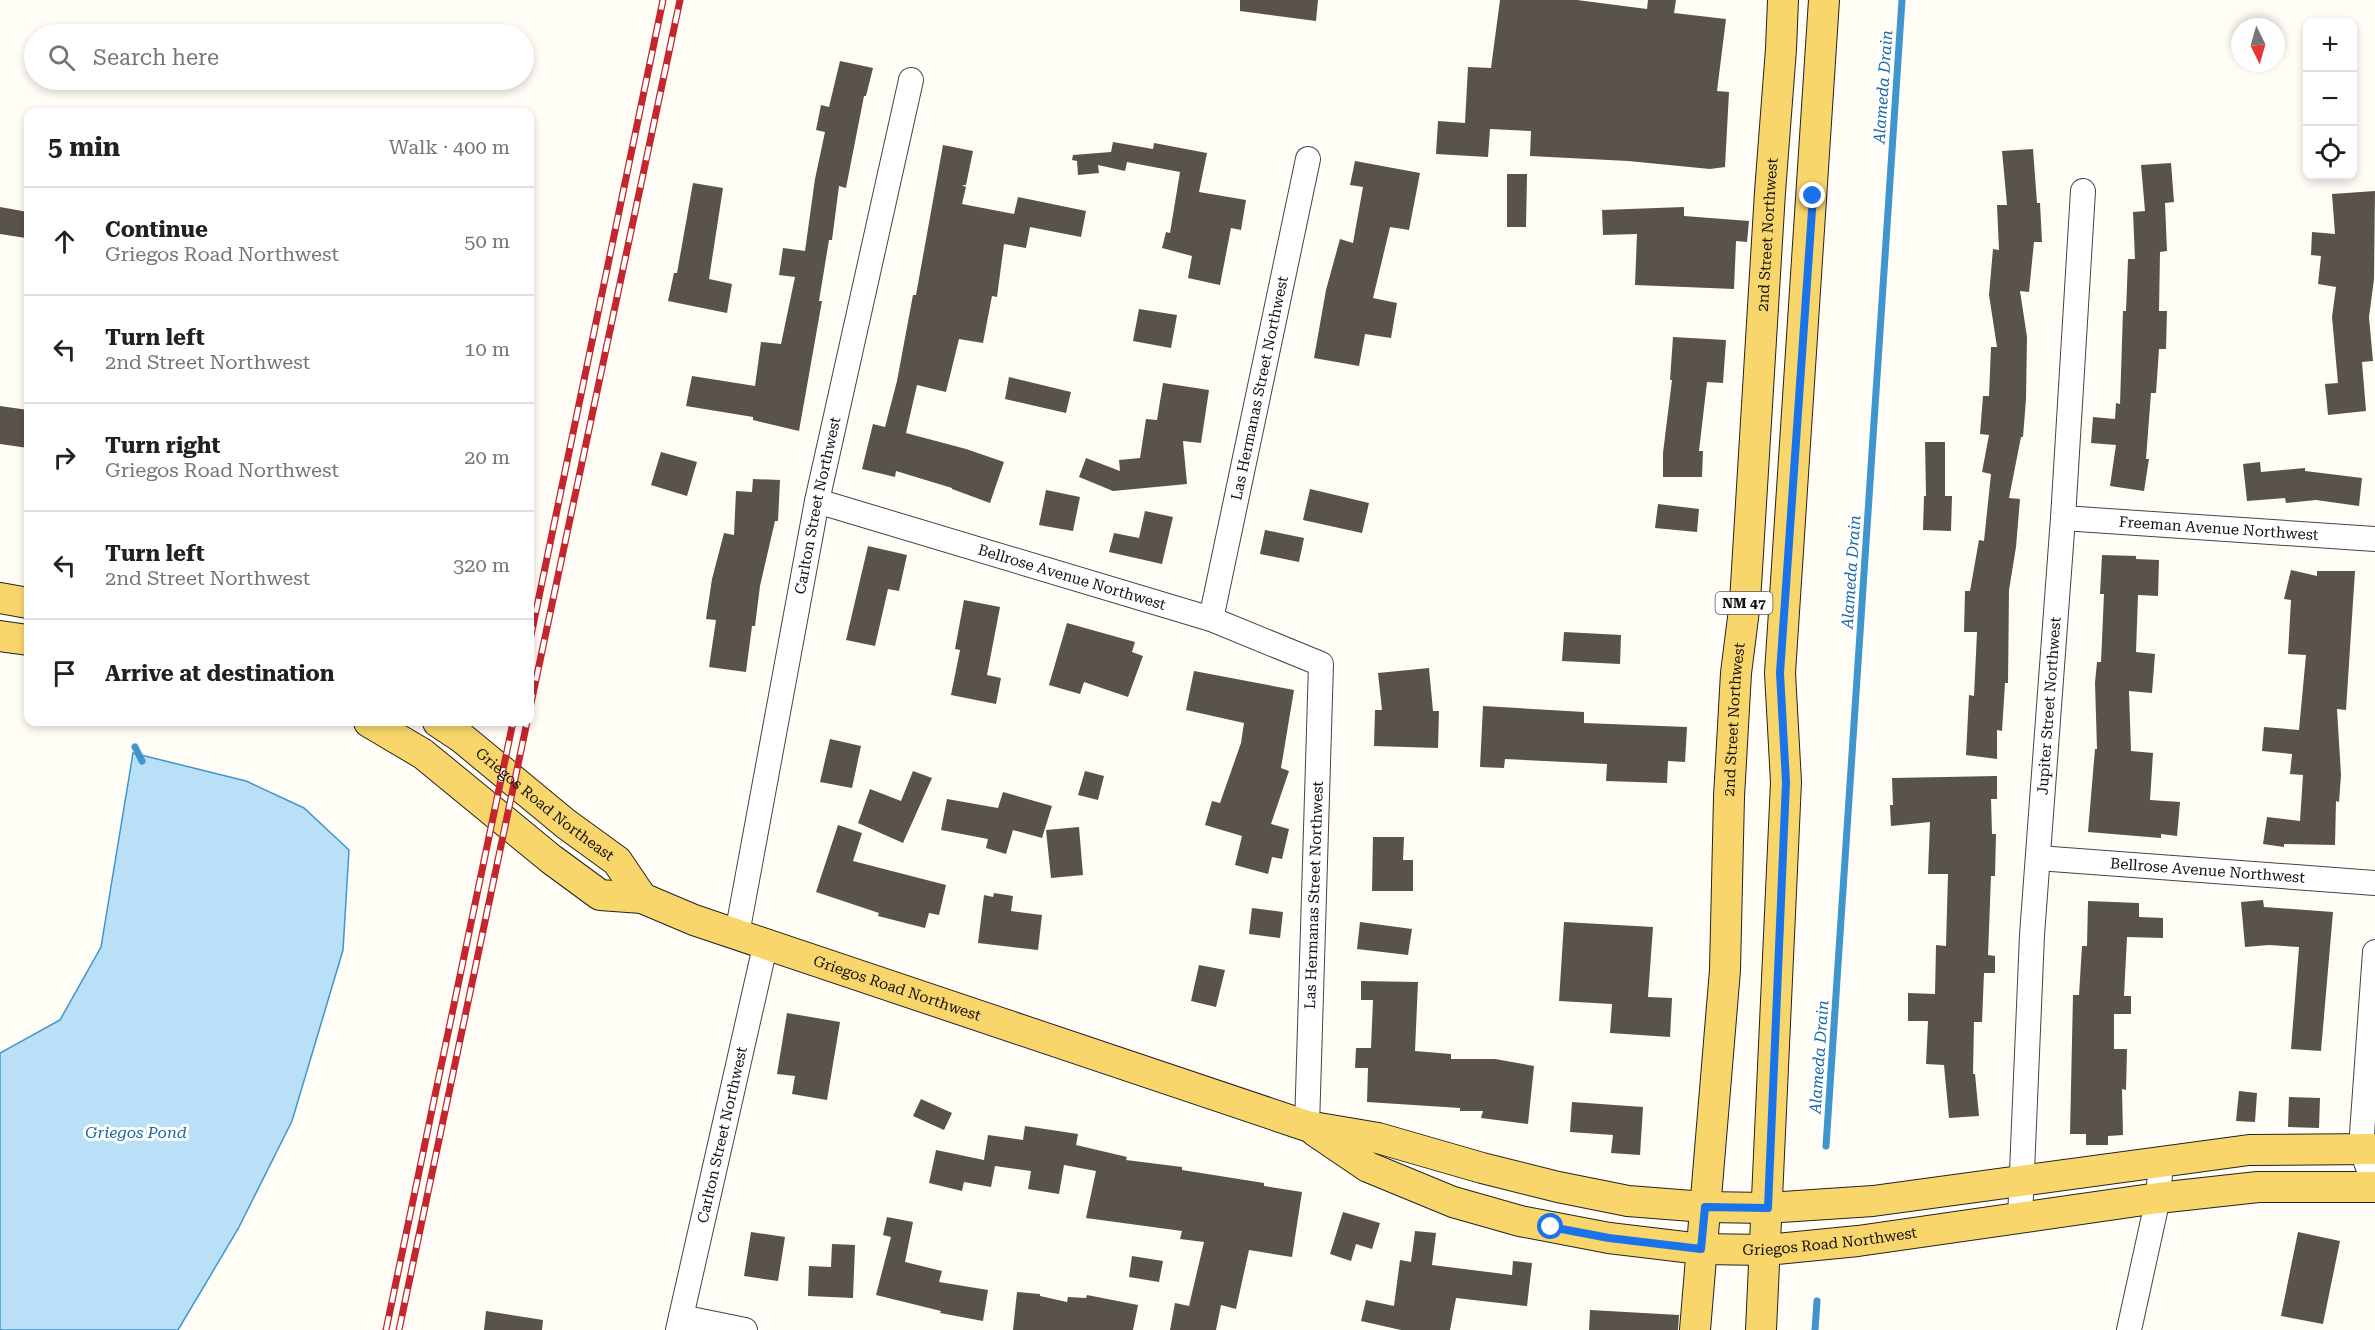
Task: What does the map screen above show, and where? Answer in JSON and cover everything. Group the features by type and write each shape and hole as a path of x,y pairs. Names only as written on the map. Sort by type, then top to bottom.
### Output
{"main road":[{"name":"2nd Street Northwest","path":"1695,1330 1725,970 1729,786 1736,673 1745,602 1783,0"},
{"name":"NM 47","path":"1761,1330 1786,782 1780,673 1824,0"},
{"path":"0,598 24,602"},
{"path":"0,636 24,639"},
{"name":"Griegos Road Northwest","path":"376,726 423,754 551,859 600,895 642,898 737,934 1307,1126 1378,1138 1558,1187 1628,1201 1705,1207 1768,1208 1873,1201 2249,1150 2368,1149"},
{"name":"Griegos Road Northeast","path":"444,726 462,738 566,824 617,861 642,898"},
{"name":"Griegos Road Northwest","path":"1307,1126 1368,1167 1453,1202 1520,1221 1609,1238 1701,1249 1766,1250 1858,1241 2158,1198 2258,1187 2375,1187"}],"street":[{"name":"Carlton Street Northwest","path":"737,934 817,501 911,80"},
{"name":"Las Hermanas Street Northwest","path":"1211,619 1308,159"},
{"name":"Jupiter Street Northwest","path":"2020,1219 2032,935 2063,518 2083,191"},
{"name":"Bellrose Avenue Northwest","path":"817,501 1211,619 1321,664"},
{"name":"Freeman Avenue Northwest","path":"2063,518 2375,539"},
{"name":"Las Hermanas Street Northwest","path":"1307,1126 1321,664"},
{"name":"Bellrose Avenue Northwest","path":"2038,858 2375,883"},
{"name":"Carlton Street Northwest","path":"679,1324 766,942"},
{"path":"2375,952 2368,1149 2375,1187"},
{"path":"2130,1330 2158,1198 2161,1162"},
{"path":"679,1324 745,1330"}],"water":[{"name":"Griegos Pond","path":"133,753 246,781 304,808 349,850 343,950 292,1121 238,1229 178,1330 0,1330 0,1053 60,1020 101,947"}],"building":[{"path":"1240,0 1318,0 1316,21 1240,11"},
{"path":"1500,0 1577,0 1647,9 1648,0 1676,0 1674,13 1726,19 1717,91 1729,92 1725,167 1710,169 1628,161 1530,156 1531,131 1490,129 1488,157 1436,154 1438,121 1465,123 1468,67 1491,68"},
{"path":"840,61 873,68 866,96 864,96 846,188 839,186 799,431 753,420 753,417 686,406 692,376 755,386 761,342 781,344 795,277 779,275 783,248 805,251 815,179 825,132 816,130 821,105 829,107"},
{"path":"1113,142 1153,149 1154,143 1207,153 1199,192 1246,200 1241,230 1231,228 1220,285 1188,278 1192,256 1162,248 1166,232 1170,233 1180,172 1127,162 1125,171 1098,165 1099,173 1078,175 1077,161 1072,160 1073,155 1111,152"},
{"path":"943,145 973,151 966,185 962,185 966,187 962,204 1014,214 1018,197 1086,211 1081,237 1030,227 1026,248 1004,244 997,297 992,296 983,343 959,339 946,392 917,385 906,433 1004,462 990,503 952,488 896,471 895,477 862,469 873,424 885,427 897,381 913,295 916,295"},
{"path":"2033,149 2042,242 2034,242 2029,292 2020,291 2027,337 2026,399 2023,437 2021,437 2009,498 2020,499 2009,590 2008,683 2005,683 2002,731 1997,730 1997,759 1966,755 1969,695 1974,696 1977,632 1964,632 1965,591 1970,591 1979,540 1984,541 1991,474 1982,472 1989,435 1980,434 1983,396 1989,396 1991,347 1997,347 1989,295 1993,249 1999,250 1997,205 2007,205 2002,151"},
{"path":"1355,161 1420,173 1409,230 1390,227 1373,298 1397,303 1391,338 1365,334 1359,366 1314,358 1326,290 1340,239 1353,243 1363,187 1350,185"},
{"path":"2171,163 2174,202 2165,203 2167,251 2160,252 2159,311 2167,311 2166,349 2159,349 2156,393 2151,393 2146,459 2149,459 2144,491 2110,486 2116,445 2091,443 2093,417 2115,419 2116,403 2120,404 2123,311 2126,311 2128,259 2135,259 2133,212 2145,211 2141,165"},
{"path":"1507,174 1527,174 1526,227 1507,227"},
{"path":"693,183 723,188 709,279 732,284 727,313 668,301 674,273 677,273"},
{"path":"2375,191 2374,279 2369,317 2373,361 2362,362 2366,411 2328,415 2325,384 2338,383 2332,317 2336,287 2318,284 2321,256 2311,255 2312,232 2335,234 2332,194"},
{"path":"0,207 24,211 24,238 0,234"},
{"path":"1684,207 1684,216 1749,221 1747,242 1736,241 1734,289 1635,285 1637,234 1603,235 1602,210"},
{"path":"1139,309 1177,315 1171,348 1133,341"},
{"path":"1673,337 1726,340 1723,383 1707,382 1699,451 1703,451 1702,477 1663,477 1663,453 1672,380 1670,380"},
{"path":"1009,377 1071,392 1066,413 1005,399"},
{"path":"1163,383 1209,390 1201,443 1183,441 1187,484 1113,491 1079,477 1086,458 1120,471 1119,460 1140,458 1146,419 1157,420"},
{"path":"0,406 24,409 24,447 0,444"},
{"path":"1925,442 1945,442 1945,496 1952,496 1951,531 1923,530 1924,496 1926,496"},
{"path":"661,452 697,462 687,496 651,485"},
{"path":"2260,462 2261,472 2305,468 2305,471 2362,478 2359,506 2316,500 2286,503 2285,498 2247,501 2243,464"},
{"path":"753,479 780,480 778,521 775,521 760,586 746,672 709,667 716,620 706,619 712,579 724,533 734,535 736,491 752,492"},
{"path":"1310,489 1369,503 1362,533 1303,520"},
{"path":"1046,490 1080,497 1073,531 1039,525"},
{"path":"1658,504 1699,509 1697,532 1655,528"},
{"path":"1145,511 1173,517 1162,564 1109,552 1114,533 1139,538"},
{"path":"1265,530 1304,538 1299,562 1260,554"},
{"path":"868,546 907,555 899,591 888,589 875,646 846,640"},
{"path":"2102,555 2136,556 2136,559 2159,560 2158,596 2138,595 2136,652 2155,654 2152,693 2129,691 2131,751 2153,753 2150,800 2180,802 2177,836 2161,834 2161,838 2088,832 2095,749 2097,749 2095,683 2097,662 2101,662 2104,594 2100,594"},
{"path":"2291,570 2317,576 2317,571 2355,571 2346,710 2337,709 2341,775 2339,802 2336,801 2335,845 2284,844 2284,847 2263,844 2267,817 2300,821 2303,775 2290,774 2292,754 2262,751 2264,727 2299,730 2306,655 2288,654 2291,600 2284,599"},
{"path":"964,600 1000,607 987,675 1001,678 996,704 951,695 960,650 955,649"},
{"path":"1067,623 1135,642 1132,652 1143,656 1128,697 1084,682 1080,694 1049,685"},
{"path":"1564,632 1621,635 1620,664 1562,661"},
{"path":"1429,668 1433,711 1439,711 1438,748 1374,746 1375,710 1382,710 1378,673"},
{"path":"1194,671 1294,690 1281,768 1289,771 1271,824 1289,829 1282,859 1272,857 1268,874 1235,865 1242,836 1205,825 1212,801 1220,803 1241,743 1244,723 1186,710"},
{"path":"1483,706 1584,712 1584,723 1687,727 1685,762 1668,761 1667,783 1606,781 1607,764 1505,759 1504,768 1480,767"},
{"path":"830,739 861,746 852,788 820,782"},
{"path":"913,771 932,778 903,843 858,823 870,789 901,801"},
{"path":"1085,771 1104,776 1098,800 1078,795"},
{"path":"1997,776 1997,799 1991,799 1992,834 1996,834 1995,876 1991,876 1988,955 1995,956 1995,973 1984,973 1982,1022 1974,1022 1973,1074 1975,1074 1979,1116 1949,1118 1944,1065 1926,1064 1928,1021 1908,1021 1908,993 1935,994 1936,945 1946,946 1948,874 1928,874 1930,822 1891,826 1892,778"},
{"path":"1003,792 1052,806 1042,838 1013,830 1006,854 986,848 988,839 941,830 947,799 998,808"},
{"path":"838,825 862,833 853,861 946,885 939,915 929,913 925,928 878,916 879,913 816,892"},
{"path":"1079,827 1083,875 1051,878 1046,830"},
{"path":"1373,837 1404,837 1403,860 1413,860 1413,891 1372,891"},
{"path":"994,893 1013,896 1011,911 1042,915 1038,950 978,943 984,895 993,897"},
{"path":"2263,900 2264,907 2333,912 2321,1051 2291,1049 2299,947 2269,945 2245,947 2241,902"},
{"path":"2088,901 2139,903 2139,917 2163,918 2163,938 2127,937 2124,996 2131,996 2131,1014 2114,1014 2114,1049 2127,1049 2126,1090 2122,1089 2123,1135 2108,1136 2108,1145 2086,1145 2086,1134 2070,1134 2073,995 2079,995 2082,946 2087,946"},
{"path":"1252,908 1283,912 1280,938 1249,934"},
{"path":"1360,922 1412,929 1408,955 1357,949"},
{"path":"1564,922 1653,927 1648,997 1672,998 1670,1037 1610,1033 1612,1004 1559,1001"},
{"path":"1199,965 1225,970 1216,1007 1191,1001"},
{"path":"1361,981 1418,982 1415,1051 1451,1054 1451,1059 1495,1059 1534,1066 1528,1124 1481,1118 1483,1111 1367,1102 1368,1068 1355,1068 1356,1048 1371,1048 1373,1000 1361,1000"},
{"path":"787,1013 840,1022 827,1100 792,1094 795,1076 777,1074"},
{"path":"2239,1091 2257,1093 2255,1122 2236,1121"},
{"path":"2289,1097 2320,1098 2319,1128 2288,1127"},
{"path":"921,1099 952,1113 944,1130 913,1116"},
{"path":"1572,1102 1643,1107 1640,1155 1611,1153 1613,1135 1570,1132"},
{"path":"1025,1126 1078,1134 1076,1145 1127,1157 1126,1160 1182,1167 1182,1170 1264,1183 1264,1186 1302,1192 1292,1257 1249,1250 1236,1309 1221,1305 1216,1330 1170,1330 1175,1303 1189,1306 1204,1242 1180,1239 1182,1231 1086,1218 1096,1171 1064,1165 1059,1194 1028,1189 1031,1171 995,1166 991,1187 964,1182 962,1191 929,1183 936,1150 984,1160 988,1135 1023,1140"},
{"path":"1343,1212 1380,1223 1372,1249 1356,1244 1351,1261 1330,1254"},
{"path":"887,1217 913,1222 905,1262 942,1271 939,1282 988,1290 983,1321 940,1313 941,1311 876,1295 891,1237 883,1235"},
{"path":"1415,1231 1436,1233 1432,1265 1512,1275 1513,1261 1532,1263 1527,1306 1456,1298 1450,1330 1401,1330 1361,1321 1366,1300 1394,1306 1400,1260 1411,1262"},
{"path":"751,1232 785,1237 778,1281 744,1276"},
{"path":"2298,1232 2340,1241 2323,1324 2281,1316"},
{"path":"832,1244 855,1245 853,1298 808,1296 809,1266 831,1267"},
{"path":"1132,1256 1163,1261 1159,1282 1129,1277"},
{"path":"1017,1292 1040,1294 1040,1296 1067,1302 1068,1297 1086,1298 1087,1295 1138,1305 1133,1330 1013,1330"},
{"path":"1590,1310 1679,1315 1678,1330 1589,1330"},
{"path":"486,1311 543,1320 542,1330 484,1330"}],"waterway":[{"name":"Alameda Drain","path":"1826,1146 1902,0"},
{"path":"135,747 142,761"},
{"name":"Alameda Drain","path":"1815,1330 1817,1301"}],"railway":[{"path":"534,621 663,0"},
{"path":"534,689 680,0"},
{"path":"386,1330 512,726"},
{"path":"399,1330 526,726"}],"route":[{"path":"1551,1227 1609,1238 1701,1249 1705,1207 1768,1208 1786,782 1780,673 1813,196"}]}
